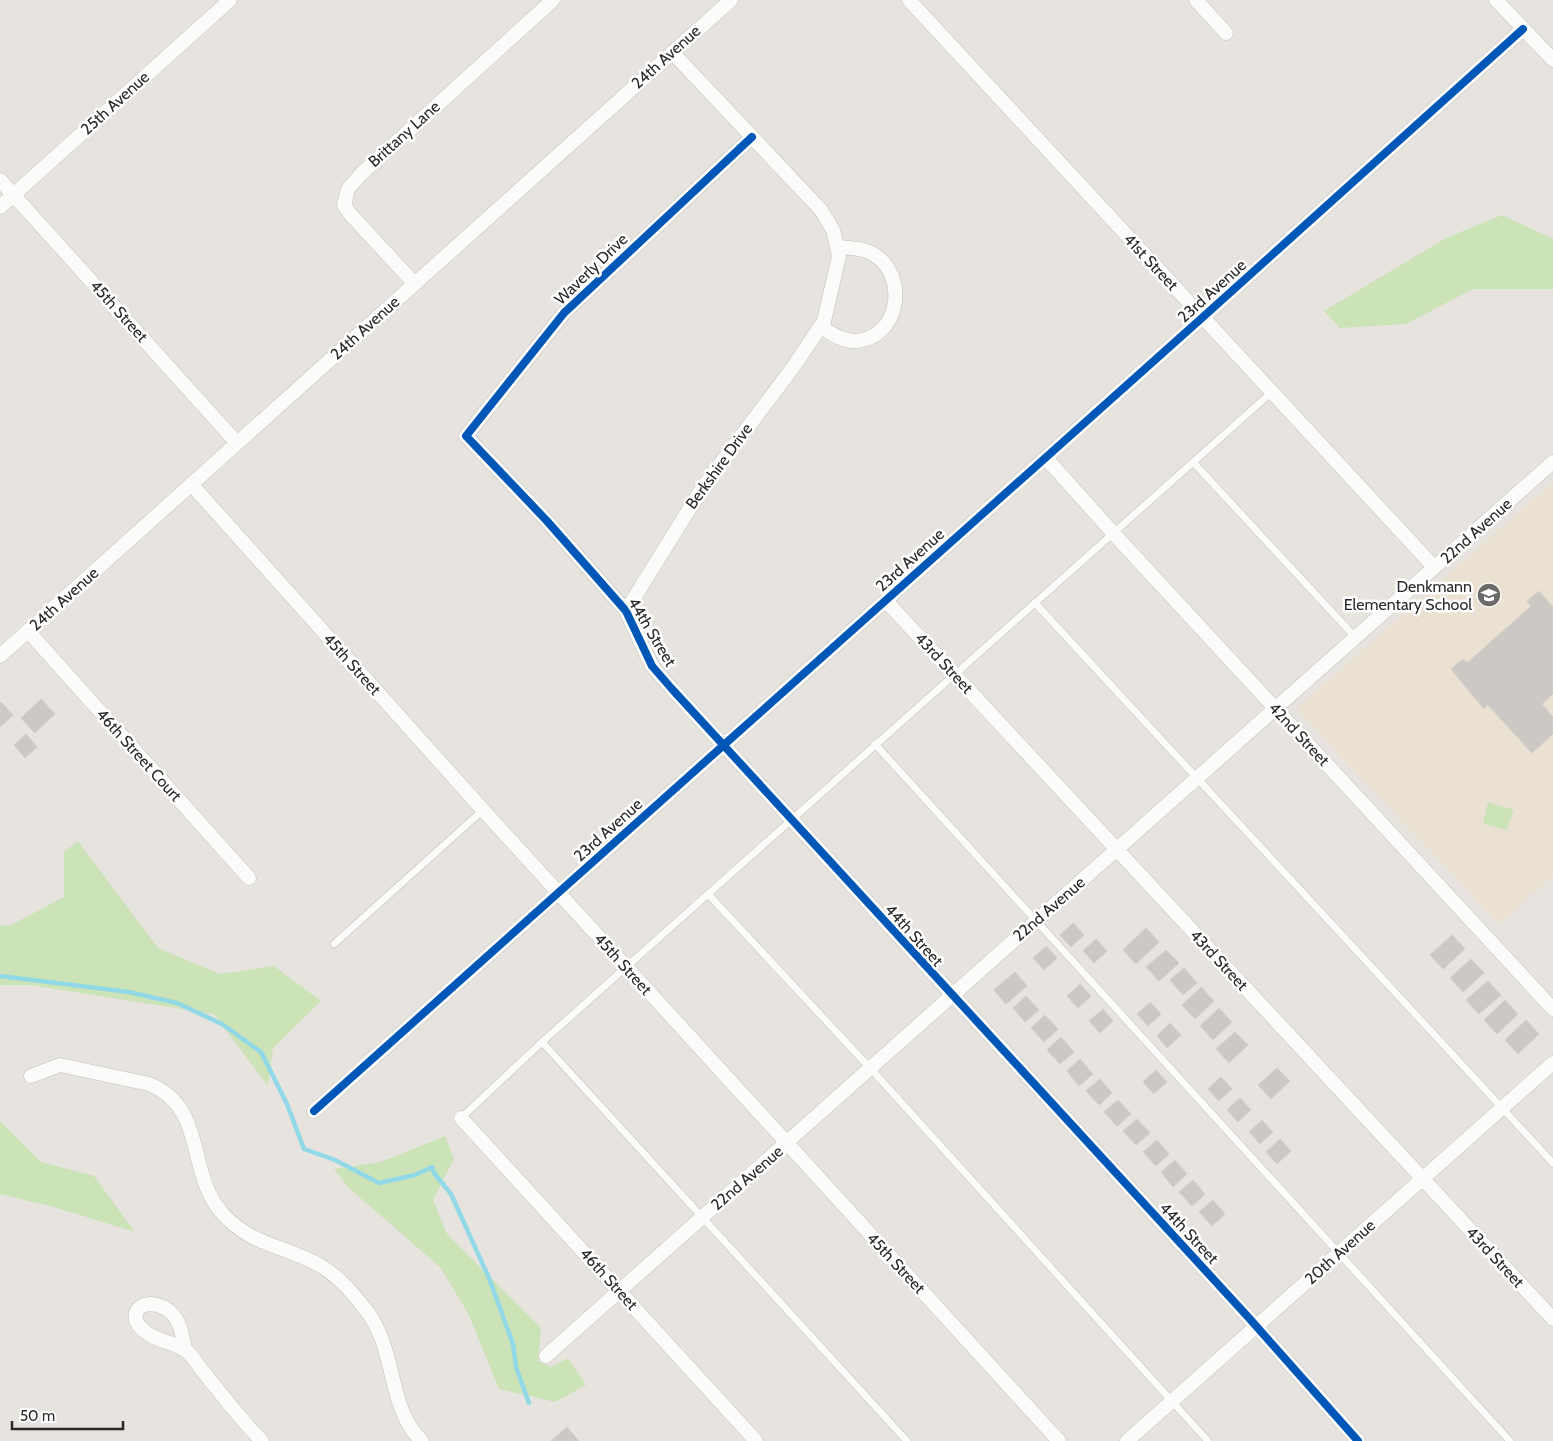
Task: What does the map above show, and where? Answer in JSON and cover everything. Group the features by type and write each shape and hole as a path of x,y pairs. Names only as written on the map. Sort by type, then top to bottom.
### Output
{"street":[{"name":"25th Avenue","path":"0,207 230,0"},
{"name":"Brittany Lane","path":"414,284 344,205 348,189 361,174 553,0"},
{"name":"24th Avenue","path":"0,656 731,0"},
{"name":"41st Street","path":"909,0 1273,391 1434,568"},
{"path":"1196,0 1226,33"},
{"path":"1496,0 1553,60"},
{"name":"23rd Avenue","path":"314,1111 1524,29"},
{"name":"Berkshire Drive","path":"626,611 702,487 794,366 821,327 828,309 839,256 838,247 830,225 822,210 672,52"},
{"name":"Waverly Drive","path":"466,436 564,313 752,137"},
{"name":"45th Street","path":"0,180 237,443"},
{"path":"821,327 844,339 855,341 864,339 882,328 890,318 894,307 896,292 894,279 884,262 863,250 838,247"},
{"name":"44th Street","path":"466,436 547,521 626,611 652,666 1358,1441"},
{"name":"42nd Street","path":"1046,458 1553,1009"},
{"name":"22nd Avenue","path":"546,1356 1553,462"},
{"name":"45th Street","path":"191,484 558,893 1059,1441"},
{"name":"43rd Street","path":"886,600 1553,1319"},
{"name":"46th Street Court","path":"28,631 249,878"},
{"name":"20th Avenue","path":"1126,1441 1256,1328 1553,1063"},
{"path":"31,1076 60,1065 149,1084 160,1089 177,1103 190,1125 207,1192 222,1214 254,1239 322,1266 346,1287 368,1314 387,1348 403,1418 422,1441"},
{"name":"46th Street","path":"461,1118 756,1441"},
{"path":"185,1350 262,1441"}],"lane":[{"path":"461,1118 542,1042 1273,391"},
{"path":"1193,462 1356,638"},
{"path":"1035,603 1553,1164"},
{"path":"876,744 1510,1441"},
{"path":"334,944 483,810"},
{"path":"708,894 870,1068 1208,1441"},
{"path":"542,1042 907,1441"}],"shaded area":[{"name":"Denkmann Elementary School","path":"1553,482 1553,876 1499,924 1296,709"}],"green space":[{"path":"1502,215 1553,239 1553,289 1473,289 1406,324 1340,328 1324,311 1446,238"},
{"path":"1488,802 1514,810 1507,830 1483,824"},
{"path":"78,841 158,948 220,974 274,966 321,1001 273,1048 268,1086 214,1014 30,985 0,985 0,925 9,926 64,897 64,852"},
{"path":"0,1121 41,1162 94,1176 135,1232 54,1207 0,1194"},
{"path":"445,1136 454,1159 433,1200 447,1234 541,1328 538,1361 551,1367 568,1358 586,1385 555,1402 499,1389 468,1313 440,1267 349,1188 334,1169 381,1162"}],"building":[{"path":"1539,591 1553,607 1553,694 1542,704 1553,717 1553,734 1532,753 1488,705 1484,709 1451,669 1463,659 1467,663 1531,606 1527,601"},
{"path":"41,699 55,714 35,733 21,718"},
{"path":"0,703 13,715 0,727"},
{"path":"26,734 37,747 25,758 14,745"},
{"path":"1073,923 1084,935 1071,947 1060,935"},
{"path":"1146,928 1159,942 1136,964 1123,950"},
{"path":"1452,935 1465,949 1443,969 1430,955"},
{"path":"1096,939 1107,951 1094,963 1083,951"},
{"path":"1046,946 1057,958 1044,970 1033,958"},
{"path":"1166,950 1179,963 1159,981 1146,967"},
{"path":"1471,959 1484,973 1463,992 1450,978"},
{"path":"1184,968 1197,983 1183,995 1170,980"},
{"path":"1015,972 1027,986 1006,1004 994,990"},
{"path":"1488,981 1501,995 1479,1014 1466,1000"},
{"path":"1080,984 1091,996 1078,1008 1067,996"},
{"path":"1201,987 1214,1001 1195,1019 1182,1005"},
{"path":"1026,996 1039,1010 1025,1022 1013,1008"},
{"path":"1505,1000 1518,1014 1497,1034 1484,1020"},
{"path":"1150,1002 1161,1014 1148,1026 1137,1014"},
{"path":"1219,1008 1232,1022 1213,1040 1200,1026"},
{"path":"1103,1009 1113,1021 1100,1033 1089,1021"},
{"path":"1045,1015 1058,1029 1044,1042 1031,1028"},
{"path":"1526,1020 1539,1034 1518,1054 1505,1040"},
{"path":"1170,1023 1181,1035 1167,1048 1157,1036"},
{"path":"1235,1032 1248,1045 1229,1063 1216,1049"},
{"path":"1061,1037 1074,1052 1060,1064 1047,1050"},
{"path":"1080,1059 1093,1074 1079,1086 1067,1071"},
{"path":"1277,1068 1290,1081 1271,1099 1258,1085"},
{"path":"1156,1070 1167,1082 1154,1094 1143,1082"},
{"path":"1221,1077 1232,1089 1219,1101 1208,1089"},
{"path":"1100,1079 1112,1093 1099,1105 1086,1091"},
{"path":"1240,1098 1251,1110 1238,1122 1227,1110"},
{"path":"1118,1100 1131,1114 1117,1126 1104,1112"},
{"path":"1137,1119 1150,1133 1136,1145 1123,1131"},
{"path":"1262,1120 1273,1132 1260,1144 1249,1132"},
{"path":"1280,1139 1291,1151 1277,1164 1266,1152"},
{"path":"1157,1140 1169,1154 1156,1166 1143,1152"},
{"path":"1175,1160 1187,1174 1173,1187 1161,1172"},
{"path":"1193,1180 1205,1194 1192,1206 1179,1192"},
{"path":"1213,1200 1225,1214 1212,1226 1199,1212"},
{"path":"567,1427 579,1441 551,1441"}],"waterway":[{"path":"0,976 129,992 177,1003 222,1024 261,1052 287,1104 304,1149 335,1160 379,1183 415,1175 432,1167 434,1173 451,1194 489,1278 513,1344 516,1367 529,1403"}],"cycle path":[{"path":"314,1111 1523,29"},
{"path":"752,137 564,313 466,436 547,521 626,611 652,666 672,689 1249,1318 1358,1441"}],"place":[{"name":"Denkmann Elementary School","path":"1489,595"}]}
